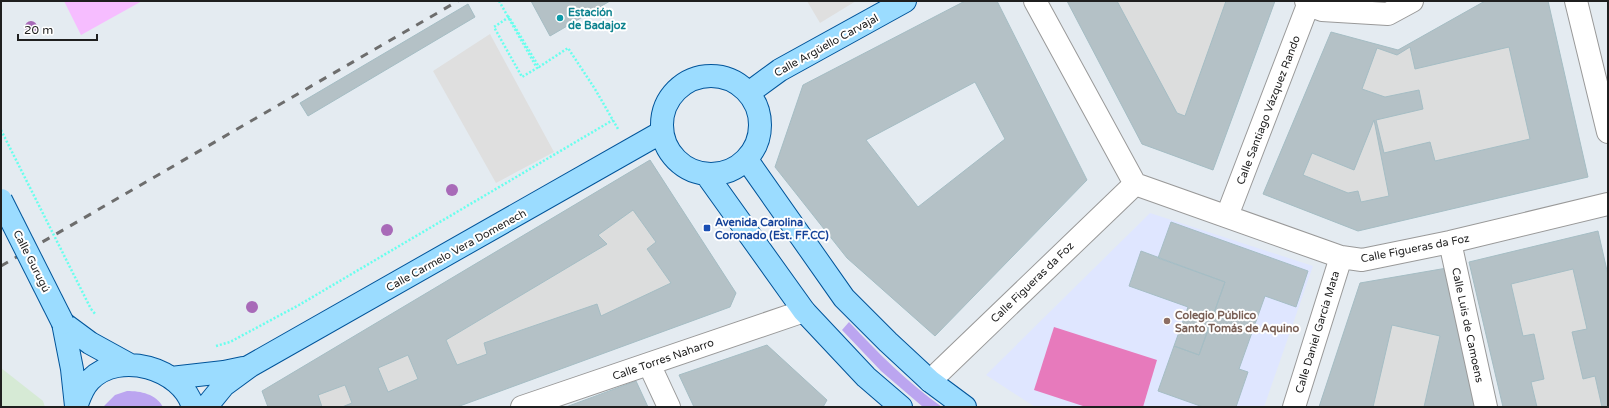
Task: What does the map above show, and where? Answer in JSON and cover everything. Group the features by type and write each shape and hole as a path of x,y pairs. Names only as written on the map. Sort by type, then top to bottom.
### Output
{"main road":[{"name":"Calle Argüello Carvajal","path":"750,92 775,73 806,54 905,1"},
{"path":"707,75 723,76 737,82 750,92 757,105 761,119 760,134 756,148 747,160 735,169 720,174 706,174 690,170 677,161 667,148 662,132 662,116 668,101 678,88 691,79 707,75"},
{"name":"Calle Carmelo Vera Domenech","path":"206,407 224,385 250,366 631,151 662,132"},
{"path":"747,160 844,298 930,381 965,407"},
{"path":"706,174 804,312 866,377 901,407"},
{"name":"Calle Gurugú","path":"1,200 63,323 73,375 76,407"},
{"name":"Calle Gurugú","path":"63,323 90,343 130,365"},
{"path":"76,407 81,393 90,380 111,368 130,365 147,366 164,373 171,378 191,399 193,407"},
{"name":"Calle Carmelo Vera Domenech","path":"171,378 224,372 250,366"},
{"path":"224,385 226,407"}],"street":[{"path":"1035,1 1134,184"},
{"path":"1307,3 1322,10 1388,14 1412,1"},
{"path":"1576,1 1608,132"},
{"name":"Calle Santiago Vázquez Rando","path":"1227,216 1307,3"},
{"name":"Calle Figueras da Foz","path":"930,381 1134,184 1341,257 1362,260 1450,242 1608,204"},
{"name":"Calle Luis de Camoens","path":"1450,242 1486,407"},
{"name":"Calle Daniel García Mata","path":"1294,407 1341,257"},
{"name":"Calle Torres Naharro","path":"522,407 804,312"},
{"path":"649,364 669,407"}],"path":[{"path":"499,1 506,14 510,21 537,68 522,77 494,27 504,20 509,17 539,67 568,48 631,151"},
{"path":"209,349 230,342 299,305 613,120"},
{"path":"1,130 91,309 102,321"}],"shaded area":[{"path":"64,1 142,1 81,35"},
{"path":"807,1 856,1 820,23"},
{"path":"1067,1 1275,1 1213,170 1142,144"},
{"path":"1485,1 1548,1 1588,177 1358,231 1263,194 1331,32 1398,50"},
{"path":"490,34 554,152 496,183 433,71"},
{"path":"650,160 736,293 730,307 457,407 268,407 262,391"},
{"name":"Colegio Público Santo Tomás de Aquino","path":"1150,213 1313,266 1264,407 1035,407 986,375"},
{"path":"1598,231 1608,407 1503,407 1469,262"},
{"path":"1447,268 1477,407 1319,407 1360,283"},
{"path":"849,322 893,367 942,407 923,407 881,371 842,330"},
{"path":"1054,327 1157,360 1143,407 1086,407 1034,390"},
{"path":"1,368 43,401 45,407 1,407"},
{"path":"127,391 148,394 156,399 163,407 103,407 115,395"}],"building":[{"name":"Estación de Badajoz","path":"531,1 610,1 550,36"},
{"path":"965,1 997,1 1087,180 935,336 847,258 775,167 803,85","holes":["975,82 1005,139 918,207 866,140"]},
{"path":"1067,1 1117,1 1177,113 1185,116 1226,1 1275,1 1213,170 1142,144"},
{"path":"1485,1 1548,1 1588,177 1358,231 1263,194 1331,32 1398,50","holes":["1410,47 1415,69 1509,47 1530,139 1435,161 1430,142 1384,153 1376,120 1423,109 1419,90 1385,97 1362,89 1377,48 1397,55","1374,120 1389,196 1361,202 1358,191 1348,193 1303,175 1312,153 1354,170"]},
{"path":"468,4 475,17 308,116 300,103"},
{"path":"650,160 736,293 730,307 457,407 342,407 352,403 345,385 318,395 322,407 268,407 262,391","holes":["633,210 656,242 647,249 671,283 601,316 597,304 484,343 487,354 457,365 446,340 607,244 598,235","408,355 418,379 388,392 378,368"]},
{"path":"1171,222 1308,271 1296,307 1265,296 1239,369 1248,372 1236,407 1203,407 1158,391 1174,346 1199,355 1225,282 1158,258"},
{"path":"1598,231 1608,275 1608,407 1602,407 1595,376 1583,379 1572,332 1587,329 1573,269 1511,284 1523,336 1534,334 1544,379 1531,382 1537,407 1503,407 1469,262"},
{"path":"1141,251 1225,282 1199,355 1174,346 1188,307 1129,286"},
{"path":"1447,268 1477,407 1424,407 1440,336 1392,325 1373,407 1319,407 1360,283"},
{"path":"767,345 827,400 823,407 694,407 679,375"},
{"path":"636,381 648,407 566,407"}],"railway":[{"path":"1,266 458,1"}],"place":[{"name":"Estación de Badajoz","path":"560,18"},
{"name":"Avenida Carolina Coronado (Est. FF.CC)","path":"707,228"},
{"name":"Colegio Público Santo Tomás de Aquino","path":"1167,321"}]}
